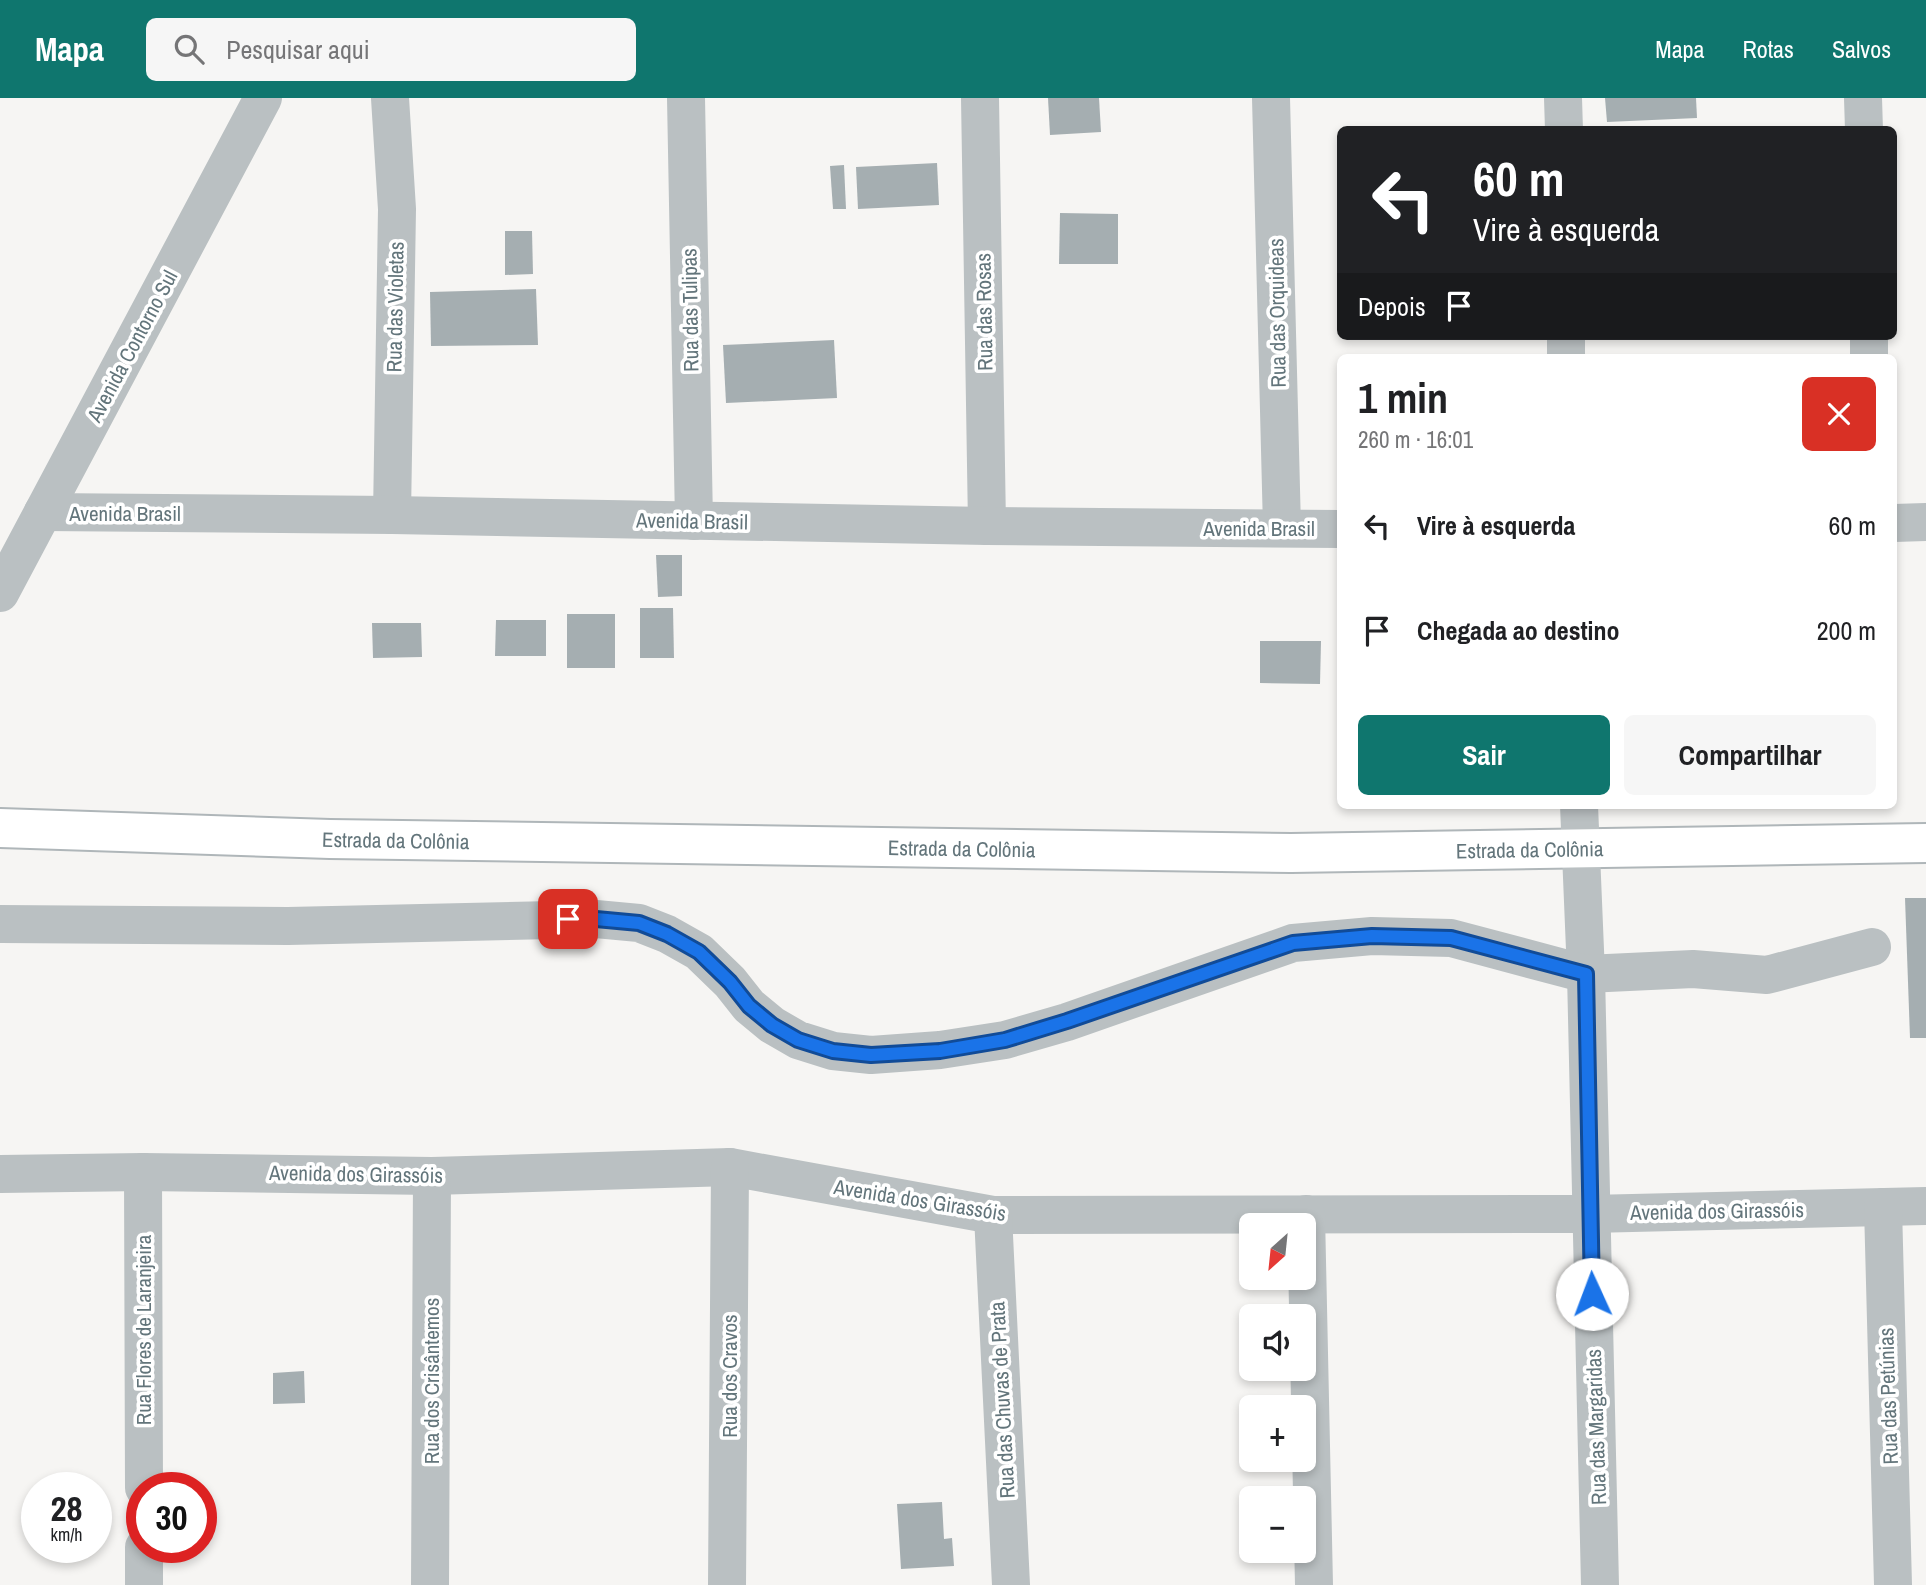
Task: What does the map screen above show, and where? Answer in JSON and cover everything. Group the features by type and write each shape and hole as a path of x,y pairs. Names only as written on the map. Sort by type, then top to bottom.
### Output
{"main road":[{"name":"Estrada da Colônia","path":"0,828 330,839 1277,853 1926,844"}],"street":[{"name":"Avenida Contorno Sul","path":"0,593 263,98"},
{"name":"Rua das Violetas","path":"390,98 397,209 392,515"},
{"name":"Rua das Tulipas","path":"686,98 694,521"},
{"name":"Rua das Rosas","path":"980,98 987,526"},
{"name":"Rua das Orquideas","path":"1272,98 1282,528"},
{"path":"1563,98 1564,126"},
{"path":"1863,98 1864,126"},
{"name":"Avenida Brasil","path":"43,512 392,515 987,526 1337,528"},
{"path":"1897,523 1926,522"},
{"name":"Rua das Margaridas","path":"1579,809 1586,974 1600,1585"},
{"path":"0,924 288,926 596,919 639,923 667,934 699,952 730,982 749,1006 772,1025 798,1040 833,1051 871,1055 940,1051 1005,1040 1293,943 1372,936 1451,938 1586,974 1693,969 1767,975 1872,947"},
{"name":"Avenida dos Girassóis","path":"0,1174 143,1172 432,1176 730,1167 993,1215 1239,1214"},
{"name":"Rua dos Cravos","path":"727,1585 730,1167"},
{"name":"Rua Flores de Laranjeira","path":"143,1172 144,1472"},
{"name":"Rua dos Crisântemos","path":"430,1585 432,1176"},
{"name":"Avenida dos Girassóis","path":"1316,1214 1590,1214 1926,1206"},
{"name":"Rua das Petúnias","path":"1883,1207 1893,1585"},
{"name":"Rua das Chuvas de Prata","path":"993,1215 1011,1585"},
{"path":"1308,1290 1314,1585"},
{"path":"144,1563 144,1585"}],"building":[{"path":"1048,98 1099,98 1101,132 1050,135"},
{"path":"1605,98 1696,98 1697,118 1607,122"},
{"path":"937,163 939,205 858,209 856,167"},
{"path":"844,165 846,209 833,209 830,166"},
{"path":"1060,213 1118,214 1118,264 1059,264"},
{"path":"505,231 532,231 533,274 505,275"},
{"path":"536,289 538,345 431,346 430,292"},
{"path":"834,340 837,398 726,403 723,345"},
{"path":"656,555 682,555 682,596 658,597"},
{"path":"640,608 673,608 674,658 640,658"},
{"path":"567,614 615,614 615,668 567,668"},
{"path":"496,620 546,620 546,656 495,656"},
{"path":"372,623 421,623 422,657 373,658"},
{"path":"1260,641 1321,641 1320,684 1260,683"},
{"path":"1905,898 1926,898 1926,1038 1910,1038"},
{"path":"304,1371 305,1403 273,1404 273,1373"},
{"path":"942,1502 944,1539 952,1538 954,1566 901,1569 897,1504"}],"route":[{"path":"568,919 639,923 667,934 699,952 730,982 749,1006 772,1025 798,1040 833,1051 871,1055 940,1051 1005,1040 1293,943 1372,936 1451,938 1586,974 1592,1294"}]}
